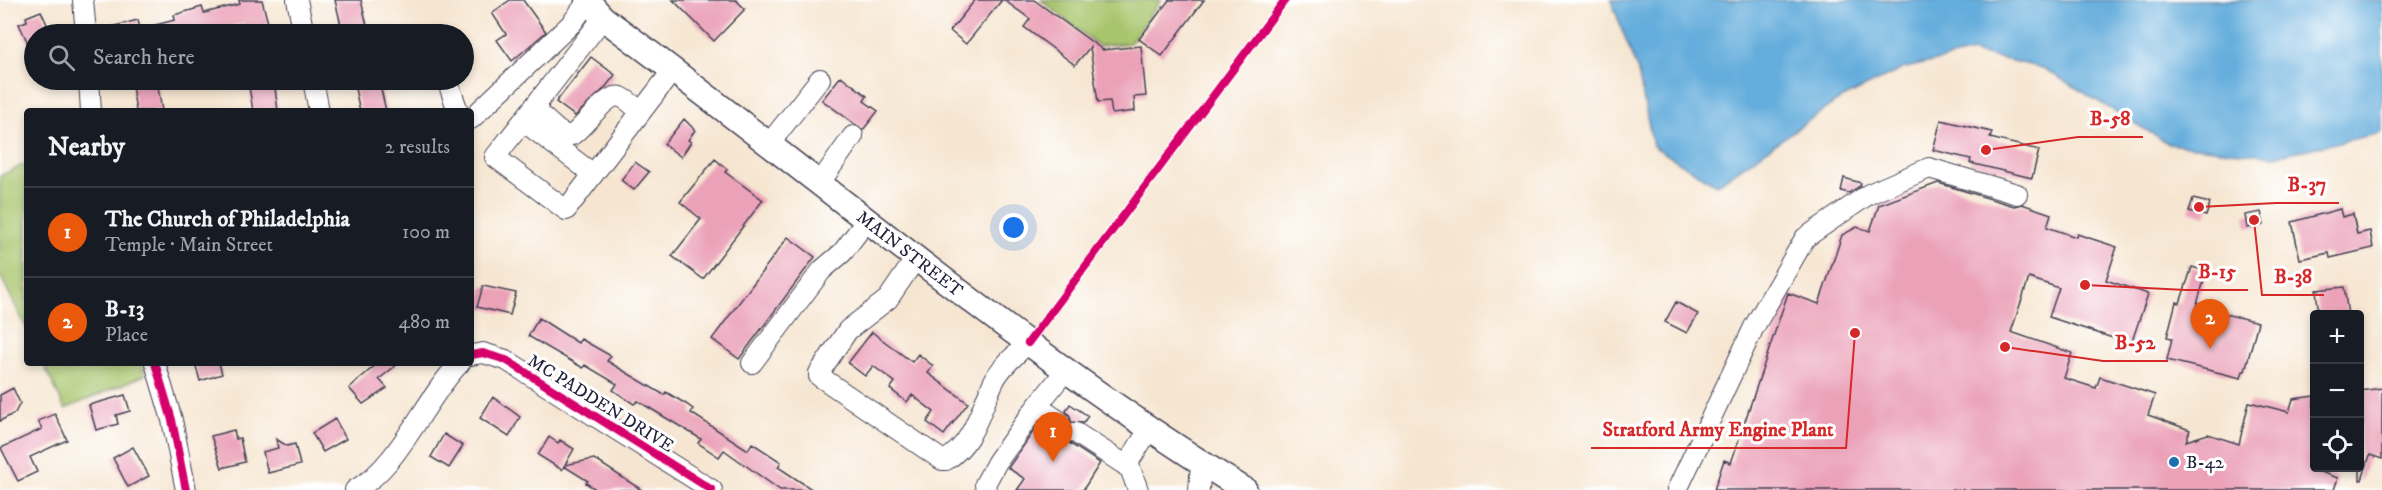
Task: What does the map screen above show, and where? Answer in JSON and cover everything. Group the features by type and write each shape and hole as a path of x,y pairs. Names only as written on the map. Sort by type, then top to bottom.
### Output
{"main road":[{"name":"MAIN STREET","path":"593,6 819,184 1028,343 1201,464 1245,490"}],"street":[{"path":"83,0 85,24"},
{"path":"297,0 302,24"},
{"path":"593,6 538,102 495,157 566,210 673,70"},
{"path":"474,116 593,6"},
{"path":"769,144 820,79"},
{"path":"90,90 91,108"},
{"path":"314,90 318,108"},
{"path":"451,90 457,108"},
{"path":"538,102 538,113 564,135 572,135 582,129 605,101 614,96 620,97 641,112"},
{"path":"523,121 593,174"},
{"path":"819,184 853,136"},
{"path":"1677,490 1754,327 1805,238 1869,194 1929,168 2017,194"},
{"path":"752,363 822,270 842,253 867,220"},
{"path":"916,258 888,299 849,330 830,355 819,376 942,460 946,460 974,430 994,380 1006,364 1028,343"},
{"name":"MC PADDEN DRIVE","path":"474,354 483,353 506,360 712,490"},
{"path":"156,366 172,420 186,490"},
{"path":"355,490 366,484 389,460 458,366"},
{"path":"986,490 985,484 997,462 1066,370"},
{"path":"1037,406 1059,421"},
{"path":"1126,466 1150,428"},
{"path":"1076,433 1130,468 1138,490"},
{"path":"1199,490 1201,464"}],"green space":[{"path":"1041,0 1161,0 1130,43 1099,46"},
{"path":"24,164 24,323 0,275 0,176"},
{"path":"44,366 142,366 145,375 65,409"}],"water":[{"path":"1611,0 2382,0 2382,133 2275,156 2169,144 2043,68 1972,52 1902,69 1837,101 1716,185 1653,146 1638,72"}],"building":[{"path":"239,0 262,0 268,24 159,24 175,20 174,15 202,7 204,13 240,4"},
{"path":"335,0 361,0 367,24 341,24"},
{"path":"510,0 523,0 546,32 512,61 497,40 506,34 492,13"},
{"path":"673,0 736,0 745,9 714,41"},
{"path":"975,0 1002,0 966,44 950,31"},
{"path":"1004,0 1034,0 1103,50 1141,46 1146,96 1134,97 1135,111 1112,114 1110,101 1098,102 1090,47 1075,65 1024,27 1030,19"},
{"path":"1169,0 1204,0 1162,56 1139,39"},
{"path":"41,11 47,24 24,24 24,35 19,24 27,21 26,17"},
{"path":"138,20 139,24 122,24"},
{"path":"591,57 615,75 604,89 575,116 556,102"},
{"path":"841,76 867,96 864,101 878,111 863,130 822,100"},
{"path":"133,90 158,90 162,108 136,108"},
{"path":"250,90 275,90 278,108 253,108"},
{"path":"355,90 381,90 385,108 359,108"},
{"path":"684,119 695,130 688,140 691,142 681,157 664,144"},
{"path":"1941,120 1992,132 1990,138 2039,150 2032,178 1970,163 1971,159 1933,150"},
{"path":"715,159 727,169 725,172 763,200 703,279 672,256 701,219 680,202"},
{"path":"635,162 649,172 634,190 621,180"},
{"path":"1844,178 1861,183 1860,186 1849,193 1841,191"},
{"path":"1938,183 2014,206 2022,204 2051,214 2047,227 2117,247 2106,280 2148,294 2131,344 2049,317 2059,288 2029,278 2011,332 2072,353 2064,378 2096,388 2100,377 2155,395 2148,415 2190,430 2186,441 2208,434 2239,444 2249,402 2289,412 2293,399 2310,397 2310,472 2320,472 2338,478 2334,490 1714,490 1724,460 1731,463 1788,293 1819,304 1842,235 1857,227 1870,231 1879,205"},
{"path":"2193,199 2210,203 2206,216 2189,211"},
{"path":"2340,209 2342,217 2353,214 2357,234 2370,231 2373,248 2330,258 2329,253 2300,259 2292,222"},
{"path":"2261,212 2264,225 2247,228 2245,215"},
{"path":"788,237 815,257 739,359 712,339"},
{"path":"2192,267 2207,271 2196,307 2258,322 2241,378 2167,360 2172,338 2167,337 2176,302 2180,303"},
{"path":"483,286 516,293 510,315 477,307"},
{"path":"2344,287 2347,310 2318,310 2316,290"},
{"path":"1676,302 1698,314 1687,333 1665,322"},
{"path":"539,318 578,343 581,339 611,356 607,361 664,395 666,392 686,404 693,409 691,413 748,450 752,443 781,462 778,467 813,490 780,490 724,450 719,457 698,443 701,439 638,401 634,404 613,390 617,384 585,365 583,368 528,336"},
{"path":"872,332 912,362 918,354 933,366 928,373 968,403 944,435 927,422 934,412 912,395 907,402 890,389 895,382 873,366 865,376 848,363"},
{"path":"196,366 220,366 222,374 200,381"},
{"path":"375,366 395,366 379,379 387,388 363,404 349,388"},
{"path":"13,388 20,403 15,413 0,421 0,395"},
{"path":"2382,388 2382,459 2370,455 2362,480 2360,480 2360,472 2364,472 2364,390"},
{"path":"125,395 130,411 116,415 118,424 96,430 89,405"},
{"path":"493,397 520,417 509,437 480,418"},
{"path":"1070,404 1088,416 1083,423 1071,422 1066,411"},
{"path":"55,414 67,440 30,457 37,472 18,481 1,448 42,429 38,421"},
{"path":"335,419 346,439 323,452 312,433"},
{"path":"1040,422 1053,431 1064,432 1069,443 1100,463 1083,490 1017,490 1025,479 1008,468"},
{"path":"234,430 236,439 240,438 245,462 222,468 211,436"},
{"path":"444,434 463,446 449,468 431,457"},
{"path":"549,437 558,443 560,440 574,449 565,465 594,459 642,490 597,490 586,483 588,481 564,466 562,470 538,455"},
{"path":"276,439 287,446 295,444 300,465 268,473 263,452 278,448"},
{"path":"133,447 149,476 128,487 113,458"}],"cycle path":[{"path":"1028,343 1285,0"},
{"path":"474,354 483,353 506,360 712,490"},
{"path":"156,366 172,420 186,490"}],"place":[{"name":"B-58","path":"1986,150"},
{"name":"B-37","path":"2199,207"},
{"name":"B-38","path":"2254,220"},
{"name":"B-15","path":"2085,285"},
{"name":"Stratford Army Engine Plant","path":"1855,333"},
{"name":"B-52","path":"2005,347"},
{"name":"B-13","path":"2210,349"},
{"name":"The Church of Philadelphia","path":"1053,462"},
{"name":"B-42","path":"2174,462"}]}
